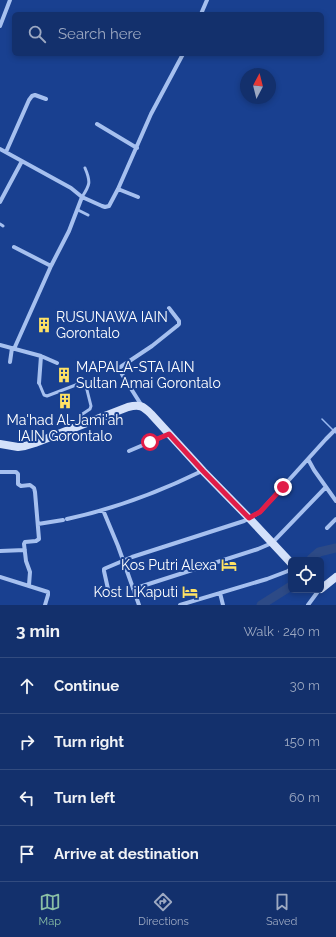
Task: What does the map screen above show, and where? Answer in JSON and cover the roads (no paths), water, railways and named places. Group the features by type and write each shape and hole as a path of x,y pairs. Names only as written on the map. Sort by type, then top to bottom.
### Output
{"street":[{"path":"0,26 10,0"},
{"path":"202,12 207,0"},
{"path":"0,150 71,188 82,198 102,206 107,206 110,204 118,189 151,114 182,56"},
{"path":"6,152 32,96 35,95 46,99"},
{"path":"97,124 137,148"},
{"path":"0,202 22,161"},
{"path":"118,189 138,197"},
{"path":"10,362 13,348 69,231 82,198"},
{"path":"14,247 52,266"},
{"path":"169,308 179,321 179,324 152,346 119,368 142,406 288,560"},
{"path":"0,345 41,356 56,363"},
{"path":"39,383 41,356"},
{"path":"0,444 18,447 25,446 42,441 128,407 142,406"},
{"path":"108,588 104,570 106,568 132,557 232,525 260,512 334,431"},
{"path":"129,451 169,434"},
{"path":"308,459 336,501"},
{"path":"38,524 65,520 103,510 140,498 203,471"},
{"path":"0,472 16,472 18,474 18,484 21,486 30,485 34,488 37,505 39,539 36,541 25,542 24,544 26,561 30,572 29,586"},
{"path":"133,589 258,549 272,543 326,487"},
{"path":"103,510 139,605"},
{"path":"327,528 336,518"},
{"path":"0,551 25,550"},
{"path":"180,605 267,579 288,571"},
{"path":"0,577 49,592 45,605"},
{"path":"324,587 336,577"},
{"path":"220,593 223,605"},
{"path":"308,605 318,593"}],"lane":[{"path":"82,198 89,182 85,168"},
{"path":"78,210 88,215"},
{"path":"39,383 44,395 47,396 81,383 84,384 86,386 91,406 90,409 81,415 83,424"}],"waterway":[{"path":"322,419 336,433"},
{"path":"313,557 319,552 336,548"},
{"path":"261,605 288,588"}],"place":[{"name":"RUSUNAWA IAIN Gorontalo","path":"44,325"},
{"name":"MAPALA-STA IAIN Sultan Amai Gorontalo","path":"64,375"},
{"name":"Ma'had Al-Jami'ah IAIN Gorontalo","path":"65,401"},
{"name":"Kos Putri Alexa","path":"229,565"},
{"name":"Kost LiKaputi","path":"190,592"}]}
